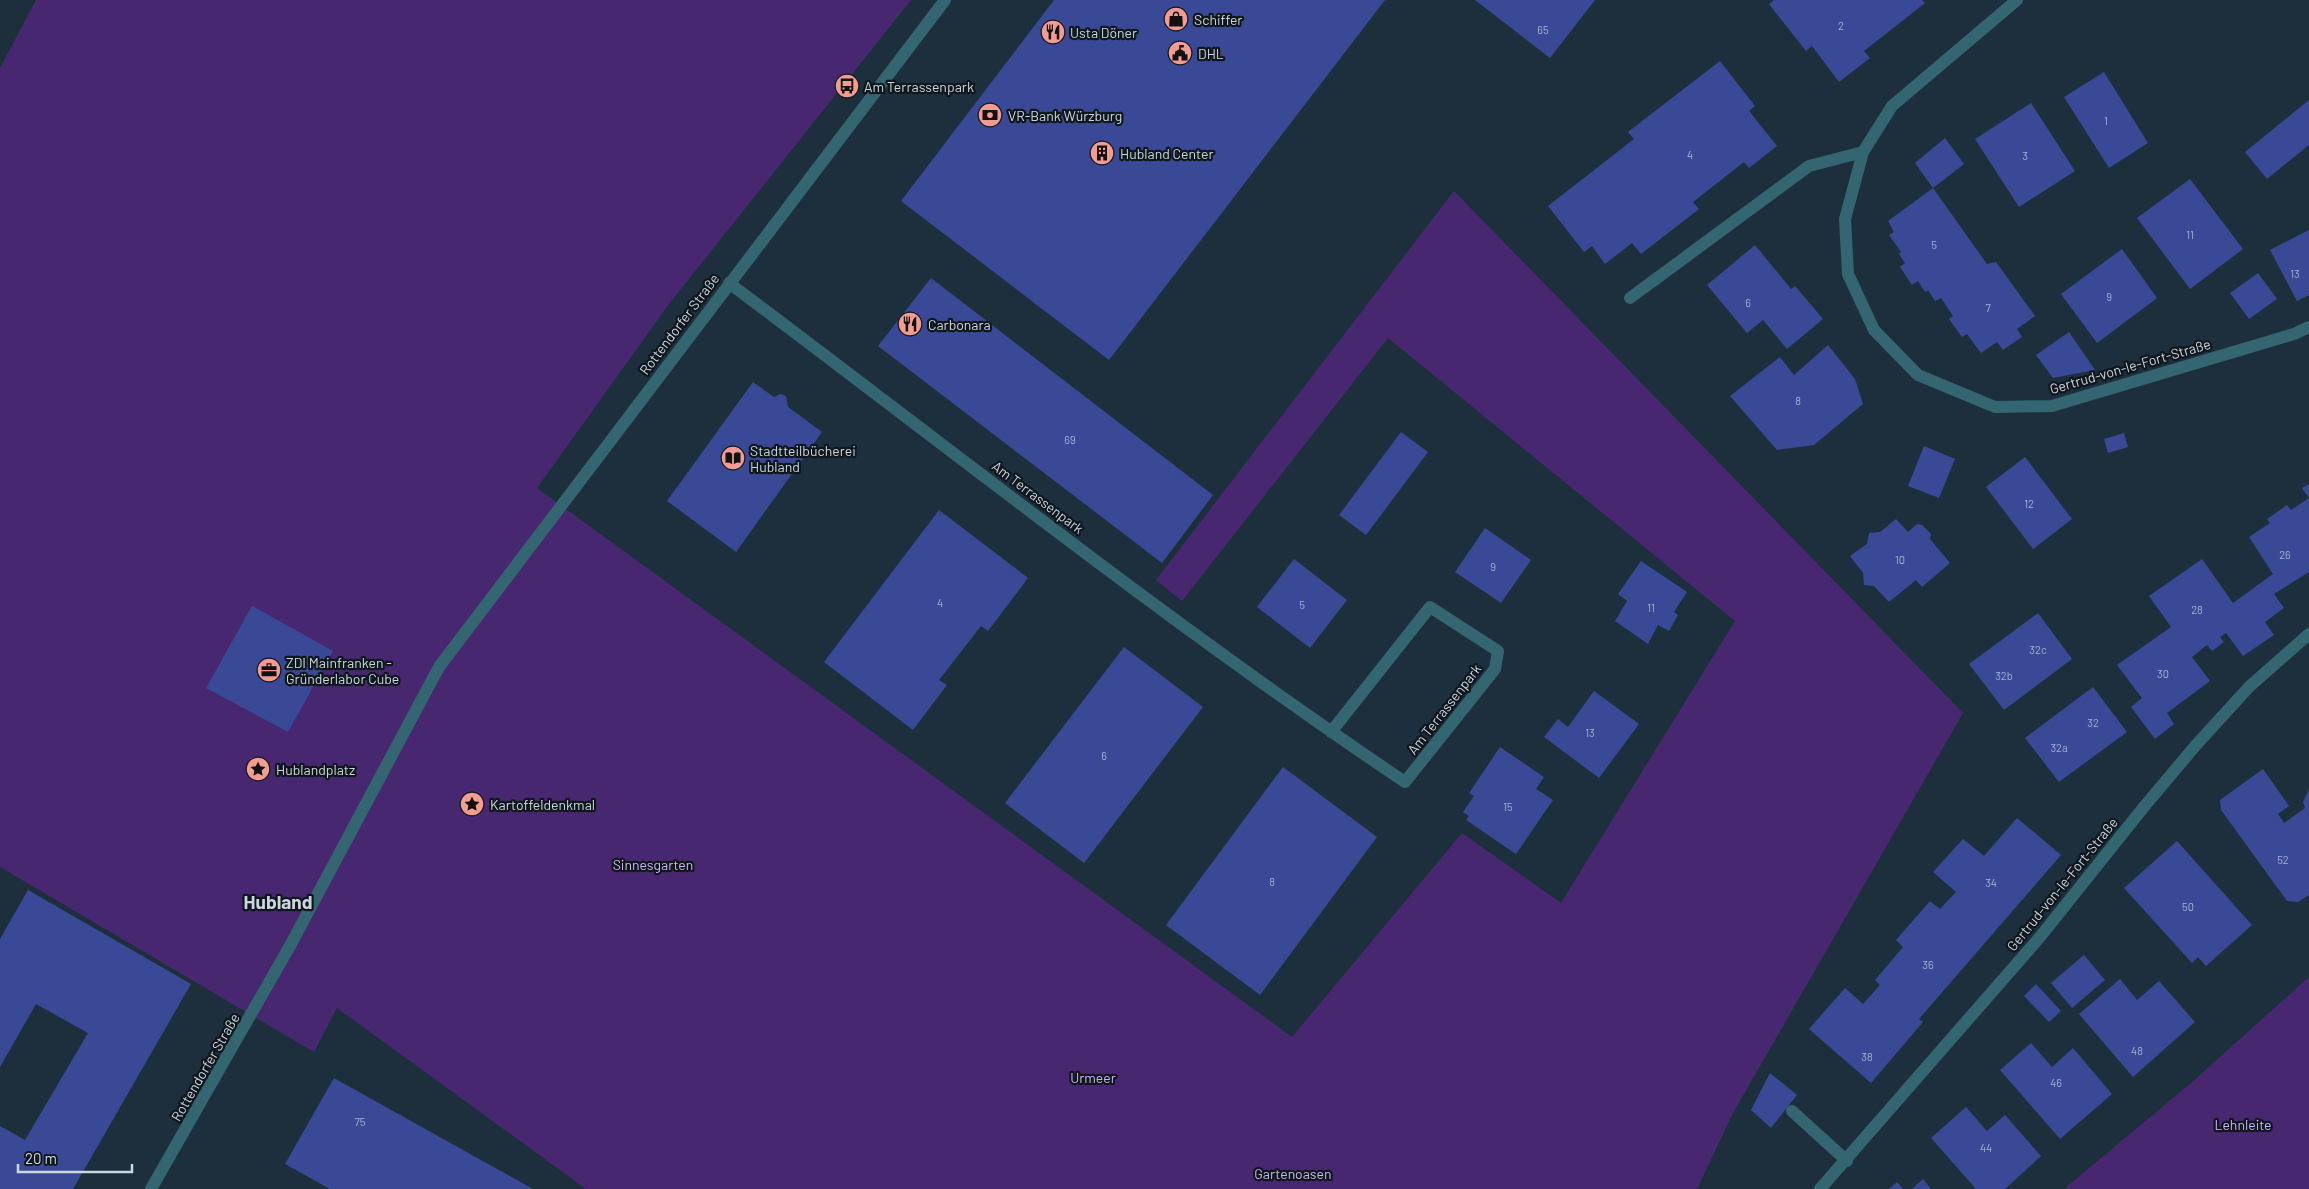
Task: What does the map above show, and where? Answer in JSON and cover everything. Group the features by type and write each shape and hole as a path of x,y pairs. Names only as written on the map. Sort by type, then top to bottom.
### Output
{"street":[{"name":"Rottendorfer Straße","path":"151,1189 254,1011 439,667 945,0"},
{"name":"Gertrud-von-le-Fort-Straße","path":"2017,0 1892,106 1863,152 1845,219 1848,274 1874,330 1918,375 1995,406 2052,406 2294,334 2309,327"},
{"path":"1630,298 1809,166 1863,152"},
{"name":"Am Terrassenpark","path":"729,283 1094,558 1331,732 1405,782 1495,669 1498,651 1430,607 1331,732"},
{"name":"Gertrud-von-le-Fort-Straße","path":"1820,1189 1847,1161 2040,937 2143,808 2196,746 2249,687 2309,634"},
{"path":"1792,1110 1847,1161"}],"green space":[{"path":"36,0 911,0 669,304 537,488 1292,1037 1462,833 1561,903 1735,621 1388,338 1182,601 1156,580 1454,191 1963,713 1733,1113 1697,1189 586,1189 337,1008 314,1052 0,867 0,68"},
{"name":"Lehnleite","path":"2309,977 2309,1189 2064,1189 2191,1083"}],"building":[{"name":"Hubland Center","path":"1054,0 1385,0 1109,360 901,201"},
{"path":"1475,0 1595,0 1550,58"},
{"path":"1774,0 1922,0 1925,3 1864,51 1870,58 1839,82 1812,46 1806,51 1769,4"},
{"path":"1720,61 1755,106 1749,111 1777,146 1749,168 1744,162 1693,202 1699,209 1641,254 1632,243 1605,264 1592,246 1584,252 1548,206 1634,139 1628,132"},
{"path":"2104,72 2148,143 2109,168 2064,97"},
{"path":"2309,100 2309,145 2267,179 2245,152"},
{"path":"2031,103 2075,171 2019,207 1975,139"},
{"path":"1945,138 1964,164 1933,188 1915,163"},
{"path":"2190,179 2243,249 2190,289 2137,218"},
{"path":"1933,188 1987,264 1996,262 2035,316 2017,329 2022,337 2003,350 1997,342 1981,353 1967,334 1962,337 1949,319 1953,316 1941,298 1935,301 1928,290 1925,292 1918,281 1912,285 1900,267 1905,263 1899,254 1901,252 1889,235 1894,232 1888,221"},
{"path":"2309,230 2309,295 2297,301 2270,250"},
{"path":"1755,245 1791,289 1795,286 1823,319 1787,349 1763,320 1747,333 1707,285"},
{"path":"2122,249 2157,298 2097,343 2061,294"},
{"path":"2258,273 2277,299 2249,319 2230,293"},
{"path":"931,278 1213,495 1162,563 878,346"},
{"path":"2069,332 2095,370 2053,378 2036,355"},
{"path":"1828,345 1855,379 1863,404 1814,445 1777,450 1730,396 1780,357 1794,375"},
{"path":"753,382 774,397 780,394 786,396 788,407 822,432 736,552 667,501"},
{"path":"1401,432 1428,452 1366,535 1339,515"},
{"path":"2124,433 2128,447 2108,453 2104,439"},
{"path":"1924,446 1955,459 1939,498 1908,486"},
{"path":"2025,457 2072,519 2033,549 1986,487"},
{"path":"2309,484 2309,498 2302,488"},
{"path":"2309,498 2309,572 2274,594 2284,608 2265,622 2274,635 2243,656 2226,633 2220,637 2224,642 2212,651 2207,645 2192,657 2210,681 2167,713 2174,724 2155,739 2131,707 2142,698 2117,665 2171,627 2149,596 2202,559 2233,603 2273,574 2249,537 2270,523 2267,519 2287,505 2291,510"},
{"path":"939,510 1028,578 988,631 981,626 939,680 947,685 913,730 824,662"},
{"path":"1896,519 1908,532 1917,524 1922,525 1931,534 1930,539 1950,563 1922,587 1916,580 1889,602 1874,586 1864,585 1863,573 1850,556 1867,544 1869,533 1880,532"},
{"path":"1485,528 1531,560 1501,603 1455,572"},
{"path":"1294,559 1347,600 1310,648 1257,607"},
{"path":"1641,561 1687,592 1674,612 1678,615 1669,631 1658,625 1648,644 1615,621 1627,601 1618,594"},
{"name":"ZDI Mainfranken - Gründerlabor Cube","path":"252,606 333,651 288,732 206,688"},
{"path":"2038,613 2072,659 2004,710 1969,664"},
{"path":"1124,647 1203,707 1084,863 1005,803"},
{"path":"2093,687 2127,732 2059,782 2025,738"},
{"path":"1594,691 1639,724 1599,778 1544,737 1558,719 1568,727"},
{"path":"1500,747 1544,777 1536,789 1553,800 1516,854 1466,820 1469,816 1463,812 1474,796 1469,793"},
{"path":"1283,767 1377,837 1260,995 1166,925"},
{"path":"2263,769 2289,806 2278,814 2284,823 2305,808 2303,802 2309,789 2309,895 2298,902 2287,901 2221,810 2220,800"},
{"path":"2017,818 2061,855 1919,1019 1923,1022 1871,1083 1809,1029 1845,988 1863,1004 1880,985 1875,980 1903,947 1896,940 1930,901 1940,909 1956,892 1933,872 1963,839 1984,856"},
{"path":"2177,841 2252,925 2206,966 2198,957 2192,963 2124,888"},
{"path":"28,890 191,984 73,1189 0,1189 0,1126 25,1140 88,1033 36,1004 0,1067 0,939"},
{"path":"2084,955 2105,980 2072,1008 2051,983"},
{"path":"2120,979 2137,1000 2159,981 2195,1022 2133,1077 2079,1014"},
{"path":"2036,984 2061,1011 2049,1022 2024,996"},
{"path":"2031,1043 2052,1067 2073,1048 2112,1094 2060,1139 2000,1070"},
{"path":"1770,1073 1797,1095 1771,1128 1751,1110"},
{"path":"334,1078 533,1189 330,1189 285,1164"},
{"path":"1966,1107 1987,1131 2005,1115 2041,1156 2005,1189 1976,1189 1931,1138"},
{"path":"1923,1179 1931,1189 1912,1189"},
{"path":"1897,1182 1903,1189 1889,1189"}],"place":[{"name":"Schiffer","path":"1176,19"},
{"name":"Usta Döner","path":"1053,32"},
{"name":"DHL","path":"1180,53"},
{"name":"Am Terrassenpark","path":"847,86"},
{"name":"VR-Bank Würzburg","path":"990,115"},
{"name":"Hubland Center","path":"1102,153"},
{"name":"Carbonara","path":"910,324"},
{"name":"Stadtteilbücherei Hubland","path":"733,458"},
{"name":"ZDI Mainfranken - Gründerlabor Cube","path":"269,670"},
{"name":"Hublandplatz","path":"258,769"},
{"name":"Kartoffeldenkmal","path":"472,804"}],"district":[{"name":"Hubland","path":"278,901"}],"park label":[{"name":"Sinnesgarten","path":"653,864"},
{"name":"Urmeer","path":"1093,1077"},
{"name":"Gartenoasen","path":"1293,1173"}]}
